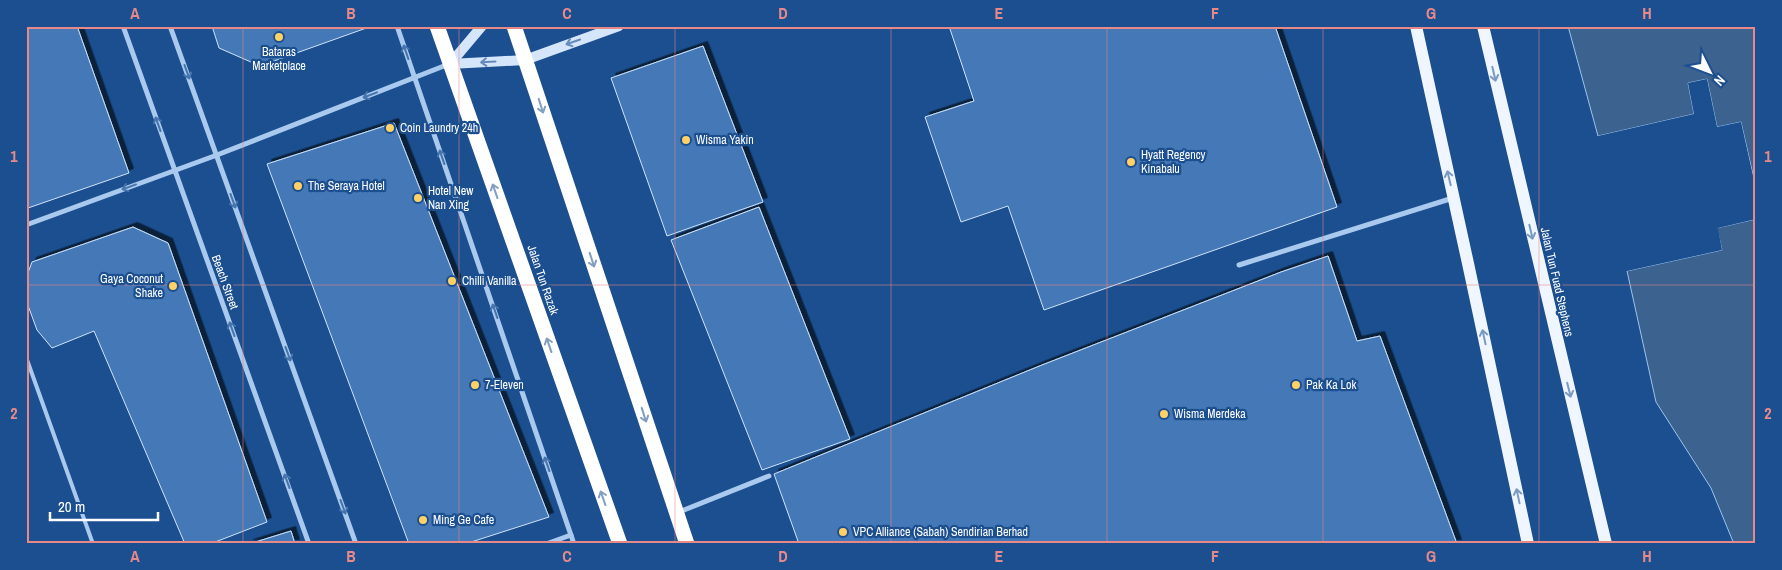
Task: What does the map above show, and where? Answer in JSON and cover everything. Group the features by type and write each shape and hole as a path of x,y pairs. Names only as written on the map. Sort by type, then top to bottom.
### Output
{"highway":[{"name":"Jalan Tun Razak","path":"437,26 620,544"},
{"path":"514,26 687,544"}],"main road":[{"path":"1416,26 1528,544"},
{"name":"Jalan Tun Fuad Stephens","path":"1483,26 1606,544"}],"street":[{"name":"Beach Street","path":"123,26 309,544"},
{"path":"170,26 356,544"},
{"path":"398,26 574,544"},
{"path":"450,64 482,26"},
{"path":"26,225 216,155 450,64 525,60 619,26"},
{"path":"1239,265 1454,198"},
{"path":"677,514 769,476"},
{"path":"546,544 571,535"}],"lane":[{"path":"26,357 93,544"}],"water":[{"path":"1568,26 1756,26 1756,188 1741,122 1717,127 1707,79 1688,83 1694,114 1598,136"},
{"path":"1756,219 1756,544 1734,544 1711,488 1656,402 1627,271 1722,250 1717,228"}],"pier":[{"path":"1707,79 1717,127 1741,122 1756,190 1753,188 1739,125 1715,129 1705,82 1690,85 1697,114 1695,116 1598,139 1598,136 1694,114 1688,83"},
{"path":"1756,216 1756,219 1718,228 1722,250 1627,271 1627,269 1719,248 1716,226"}],"building":[{"path":"26,26 77,26 129,173 28,208 26,207"},
{"name":"Bataras Marketplace","path":"212,26 372,26 260,66 219,48"},
{"name":"Hyatt Regency Kinabalu","path":"949,26 1275,26 1337,207 1044,310 1008,206 961,222 925,117 974,101"},
{"name":"Wisma Yakin","path":"703,46 763,202 667,236 611,78"},
{"path":"394,123 549,517 465,544 409,544 267,164"},
{"path":"759,207 850,439 762,470 671,240"},
{"path":"133,227 168,243 267,522 210,544 185,544 94,331 52,348 37,330 26,300 26,278 32,262"},
{"name":"Wisma Merdeka","path":"1328,256 1357,341 1380,336 1457,544 799,544 774,474 1042,365 1281,272"},
{"path":"291,531 295,544 249,544"}],"place":[{"name":"Bataras Marketplace","path":"279,37"},
{"name":"Coin Laundry 24h","path":"390,128"},
{"name":"Wisma Yakin","path":"686,140"},
{"name":"Hyatt Regency Kinabalu","path":"1131,162"},
{"name":"The Seraya Hotel","path":"298,186"},
{"name":"Hotel New Nan Xing","path":"418,198"},
{"name":"Chilli Vanilla","path":"452,281"},
{"name":"Gaya Coconut Shake","path":"173,286"},
{"name":"7-Eleven","path":"475,385"},
{"name":"Pak Ka Lok","path":"1296,385"},
{"name":"Wisma Merdeka","path":"1164,414"},
{"name":"Ming Ge Cafe","path":"423,520"},
{"name":"VPC Alliance (Sabah) Sendirian Berhad","path":"843,532"}]}
